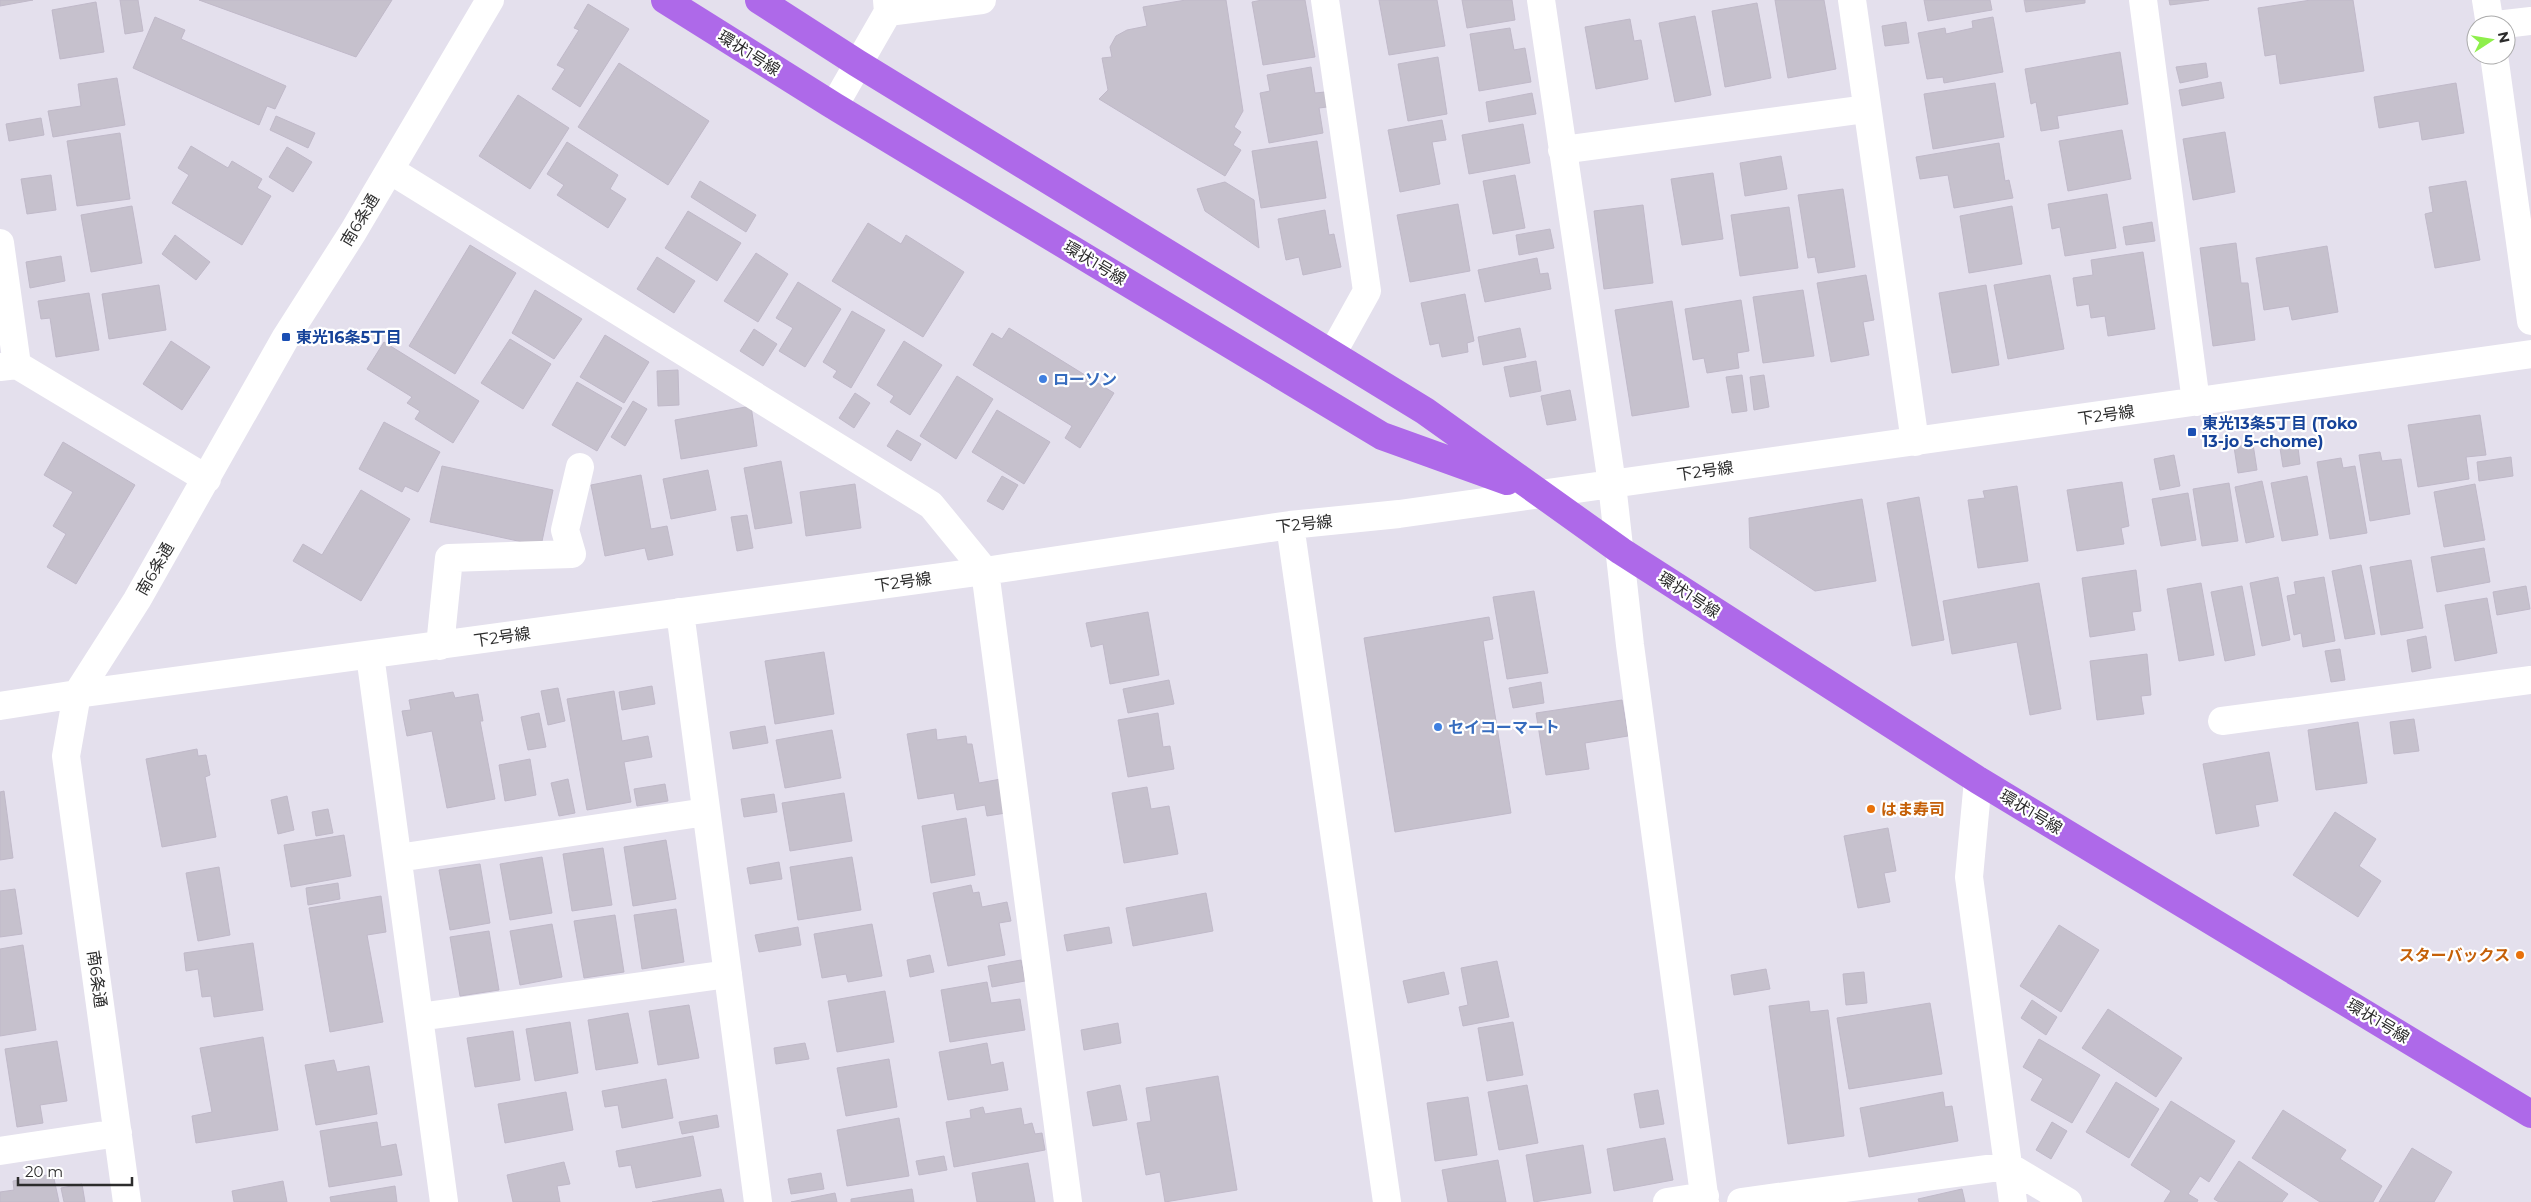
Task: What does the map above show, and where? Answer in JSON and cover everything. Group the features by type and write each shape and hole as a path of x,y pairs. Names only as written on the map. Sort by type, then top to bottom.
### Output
{"main road":[{"name":"環状1号線","path":"665,0 834,106 1382,436 1542,494"},
{"name":"環状1号線","path":"759,0 857,63 1425,411 1620,550 1978,780 2531,1114"}],"street":[{"name":"南6条通","path":"127,1202 66,756 77,694 136,600 286,337 390,170 490,0"},
{"path":"834,106 888,6 982,0"},
{"path":"1325,0 1367,291 1332,354"},
{"path":"1541,0 1612,484 1632,655 1705,1199 1667,1202"},
{"path":"1852,0 1914,442"},
{"path":"2143,0 2196,402"},
{"path":"2486,0 2488,15"},
{"path":"2516,23 2531,21"},
{"path":"2495,65 2531,321"},
{"path":"1562,150 1866,109"},
{"path":"390,170 931,506 984,571 1068,1202"},
{"path":"0,243 8,366 207,478"},
{"name":"下2号線","path":"0,706 984,571 1290,525 1399,514 2531,354"},
{"path":"440,646 449,558 572,554 565,530 580,467"},
{"path":"1290,525 1386,1202"},
{"path":"680,612 758,1202"},
{"path":"370,655 444,1202"},
{"path":"2222,721 2531,680"},
{"path":"1978,780 1969,877 2013,1202"},
{"path":"398,858 706,812"},
{"path":"419,1017 728,974"},
{"path":"0,1151 118,1133"},
{"path":"1741,1202 2008,1166 2068,1202"}],"building":[{"path":"0,0 33,0 0,6"},
{"path":"120,0 138,0 143,31 125,34"},
{"path":"199,0 392,0 356,57"},
{"path":"1186,0 1226,0 1243,111 1234,127 1241,132 1233,145 1241,150 1225,176 1099,99 1108,90 1102,58 1112,57 1110,47 1116,36 1127,30 1147,26 1143,7"},
{"path":"1262,0 1305,0 1315,57 1263,65 1252,2"},
{"path":"1379,0 1437,0 1445,46 1389,55"},
{"path":"1462,0 1512,0 1515,20 1467,28"},
{"path":"1775,0 1824,0 1836,69 1788,78"},
{"path":"1924,0 1990,0 1992,10 1928,21"},
{"path":"2024,0 2085,0 2085,3 2026,12"},
{"path":"2169,0 2209,0 2170,5"},
{"path":"2311,0 2353,0 2364,71 2280,84 2276,54 2265,56 2258,8"},
{"path":"96,2 104,52 60,59 52,10"},
{"path":"1757,3 1771,78 1725,87 1712,11"},
{"path":"588,4 629,29 580,107 552,89 565,69 557,65 579,30 574,28"},
{"path":"1695,16 1711,95 1675,102 1659,23"},
{"path":"155,17 185,30 181,39 286,86 275,109 267,106 259,125 133,68"},
{"path":"1993,17 2003,72 1944,83 1943,77 1927,79 1918,33 1945,28 1946,34 1973,28 1972,21"},
{"path":"1630,19 1634,41 1641,40 1648,79 1596,89 1585,27"},
{"path":"1906,22 1909,43 1885,46 1882,26"},
{"path":"1510,28 1514,50 1525,48 1531,82 1479,91 1470,34"},
{"path":"2120,52 2128,104 2057,116 2059,128 2041,131 2036,102 2031,104 2025,69"},
{"path":"1438,57 1447,114 1408,121 1398,64"},
{"path":"619,63 709,121 668,185 578,127"},
{"path":"2206,63 2208,77 2180,83 2176,67"},
{"path":"1311,67 1315,93 1325,92 1327,107 1319,108 1323,133 1269,143 1260,93 1270,91 1267,75"},
{"path":"117,78 125,125 53,137 48,111 81,106 78,84"},
{"path":"2221,82 2224,98 2182,106 2179,90"},
{"path":"1995,83 2004,137 1933,149 1924,94"},
{"path":"2456,83 2464,133 2422,140 2419,121 2379,128 2374,97"},
{"path":"1532,93 1536,114 1489,122 1486,102"},
{"path":"518,95 569,128 530,189 479,156"},
{"path":"276,116 315,133 308,148 270,130"},
{"path":"41,118 44,135 9,141 6,124"},
{"path":"1442,120 1446,140 1432,142 1440,184 1400,192 1388,130"},
{"path":"1523,124 1530,163 1469,174 1462,135"},
{"path":"2122,130 2131,179 2068,191 2059,141"},
{"path":"2225,132 2235,192 2193,200 2183,139"},
{"path":"120,133 130,199 77,206 67,141"},
{"path":"1317,141 1326,198 1261,208 1252,151"},
{"path":"567,142 618,175 610,189 626,199 608,228 557,195 564,185 547,174"},
{"path":"1999,143 2005,181 2009,180 2013,198 1954,208 1948,175 1920,179 1916,157"},
{"path":"191,146 228,168 232,161 262,179 257,188 271,196 242,245 172,203 189,175 178,168"},
{"path":"287,147 312,162 293,192 269,177"},
{"path":"1781,156 1787,189 1745,196 1740,163"},
{"path":"1713,173 1723,239 1682,245 1671,179"},
{"path":"51,175 56,210 27,214 21,179"},
{"path":"1515,175 1525,228 1493,234 1483,181"},
{"path":"700,181 756,215 746,232 691,197"},
{"path":"2466,181 2480,260 2435,268 2425,214 2433,212 2429,187"},
{"path":"1225,182 1254,200 1259,248 1205,211 1197,189"},
{"path":"1843,189 1855,267 1818,273 1815,257 1808,258 1798,195"},
{"path":"2107,194 2116,248 2065,256 2060,227 2052,229 2048,204"},
{"path":"1458,204 1470,271 1410,282 1397,215"},
{"path":"1643,205 1653,283 1604,289 1594,211"},
{"path":"132,206 142,263 91,272 81,215"},
{"path":"2012,206 2022,264 1969,273 1960,216"},
{"path":"1789,207 1798,268 1740,276 1731,215"},
{"path":"1325,210 1329,235 1334,234 1341,267 1303,275 1299,257 1286,260 1278,219"},
{"path":"688,211 741,243 717,281 665,248"},
{"path":"2152,222 2155,241 2126,245 2123,227"},
{"path":"868,223 901,244 906,235 964,272 923,337 832,281"},
{"path":"1550,229 1554,248 1519,255 1516,235"},
{"path":"175,235 210,262 196,280 162,254"},
{"path":"2236,243 2241,283 2248,283 2255,340 2213,346 2200,248"},
{"path":"470,245 516,273 455,374 409,346"},
{"path":"2327,246 2338,312 2292,320 2289,306 2264,310 2256,258"},
{"path":"2143,252 2155,329 2108,336 2105,316 2091,318 2089,304 2077,306 2073,278 2093,275 2091,260"},
{"path":"756,253 788,274 758,322 724,301"},
{"path":"61,256 65,281 30,288 26,262"},
{"path":"657,257 695,281 674,313 637,289"},
{"path":"1537,258 1540,274 1548,273 1551,289 1485,302 1478,270"},
{"path":"1866,275 1874,320 1863,322 1869,355 1831,362 1817,283"},
{"path":"2050,275 2064,349 2008,359 1994,285"},
{"path":"798,282 841,309 805,367 779,351 793,328 776,318"},
{"path":"159,285 166,330 109,339 102,294"},
{"path":"1986,285 1999,365 1952,373 1939,293"},
{"path":"535,290 582,319 554,359 512,333"},
{"path":"1803,290 1814,356 1763,363 1753,297"},
{"path":"89,293 99,350 56,357 50,318 41,319 38,301"},
{"path":"1465,294 1474,341 1467,343 1468,352 1442,357 1439,343 1430,345 1421,303"},
{"path":"1741,300 1749,351 1737,353 1739,368 1707,373 1704,358 1693,360 1685,309"},
{"path":"1672,301 1689,407 1632,416 1615,310"},
{"path":"852,311 885,330 851,388 833,377 837,371 823,362"},
{"name":"ローソン","path":"1009,328 1114,393 1080,448 1065,438 1072,426 973,365 992,333 1002,339"},
{"path":"1520,328 1526,357 1483,365 1478,337"},
{"path":"754,329 777,344 763,366 740,351"},
{"path":"605,335 649,362 624,403 580,377"},
{"path":"510,339 551,364 523,409 481,383"},
{"path":"171,341 210,367 182,410 143,384"},
{"path":"904,341 942,365 910,415 890,402 894,396 877,385"},
{"path":"384,342 479,401 453,443 415,419 420,411 407,403 412,397 367,369"},
{"path":"1536,361 1541,391 1510,397 1504,367"},
{"path":"678,370 679,405 658,406 657,371"},
{"path":"1742,375 1747,411 1732,413 1726,377"},
{"path":"1764,375 1769,407 1754,410 1750,377"},
{"path":"957,376 993,399 956,459 920,436"},
{"path":"577,382 622,408 597,451 552,425"},
{"path":"1570,390 1576,420 1547,425 1541,396"},
{"path":"855,393 870,403 854,428 839,418"},
{"path":"633,401 647,409 625,446 611,437"},
{"path":"751,406 757,446 681,459 675,420"},
{"path":"997,410 1050,442 1024,484 972,452"},
{"path":"2480,415 2486,455 2466,457 2469,479 2418,487 2408,425"},
{"path":"384,422 440,452 418,492 405,486 402,492 359,469"},
{"path":"897,430 921,444 911,461 887,446"},
{"path":"2297,439 2300,464 2283,467 2279,442"},
{"path":"63,442 135,485 76,584 47,567 66,534 53,526 73,492 44,475"},
{"path":"2253,444 2257,470 2238,473 2234,447"},
{"path":"2380,452 2382,461 2401,459 2410,514 2370,521 2359,455"},
{"path":"2174,455 2180,486 2160,490 2154,459"},
{"path":"2511,457 2513,476 2479,481 2477,462"},
{"path":"2341,458 2343,468 2355,466 2367,533 2330,539 2317,462"},
{"path":"781,461 792,523 755,529 744,468"},
{"path":"442,466 553,490 541,546 430,522"},
{"path":"708,470 716,510 671,519 663,479"},
{"path":"641,475 651,529 667,526 673,555 648,560 645,548 605,556 591,485"},
{"path":"1002,476 1018,485 1003,510 987,501"},
{"path":"2307,476 2318,535 2282,541 2271,483"},
{"path":"2262,481 2274,537 2246,543 2235,487"},
{"path":"2122,482 2129,526 2121,528 2124,544 2077,551 2067,490"},
{"path":"2229,483 2238,541 2202,546 2193,489"},
{"path":"855,484 861,528 806,536 800,492"},
{"path":"2475,484 2485,540 2444,547 2434,492"},
{"path":"2017,486 2028,561 1978,568 1968,500 1985,498 1983,491"},
{"path":"361,490 410,519 361,601 293,561 303,544 322,555"},
{"path":"2188,493 2196,540 2161,546 2152,499"},
{"path":"1919,497 1944,640 1912,646 1887,503"},
{"path":"1862,499 1876,581 1815,591 1750,548 1749,518"},
{"path":"747,515 753,548 737,551 731,517"},
{"path":"2484,548 2490,582 2437,592 2431,557"},
{"path":"2411,560 2423,628 2381,635 2370,567"},
{"path":"2361,565 2375,634 2345,639 2332,571"},
{"path":"2136,570 2141,611 2132,612 2135,630 2090,637 2082,578"},
{"path":"2278,577 2290,640 2262,646 2250,583"},
{"path":"2324,577 2335,641 2303,647 2301,633 2294,635 2287,596 2296,594 2294,582"},
{"path":"2039,583 2061,709 2030,715 2017,642 1952,654 1943,601"},
{"path":"2201,583 2214,655 2179,661 2167,589"},
{"path":"2242,586 2255,655 2225,661 2211,592"},
{"path":"2526,586 2530,609 2497,615 2493,592"},
{"path":"1534,591 1548,673 1507,679 1493,597"},
{"path":"2487,598 2497,653 2455,661 2445,605"},
{"path":"1148,612 1159,675 1110,684 1103,644 1091,647 1086,623"},
{"name":"セイコーマート","path":"1489,617 1493,639 1483,641 1511,813 1395,832 1364,638"},
{"path":"2426,636 2431,668 2412,672 2407,640"},
{"path":"2340,649 2345,680 2331,682 2325,651"},
{"path":"824,652 834,714 775,724 765,661"},
{"path":"2147,654 2151,695 2141,696 2144,714 2097,720 2090,661"},
{"path":"1169,680 1174,704 1128,713 1123,689"},
{"path":"1541,682 1544,703 1513,708 1509,688"},
{"path":"652,686 655,704 622,710 619,692"},
{"path":"558,688 565,721 548,725 541,691"},
{"path":"614,691 622,741 648,736 652,757 624,762 631,802 587,810 567,699"},
{"path":"453,692 455,698 478,694 483,721 480,721 495,799 447,808 432,731 407,736 402,711 411,710 409,700"},
{"path":"1622,700 1628,736 1585,743 1589,769 1546,775 1536,713"},
{"path":"539,713 546,747 528,750 521,717"},
{"path":"1158,713 1163,747 1170,746 1174,769 1128,777 1118,720"},
{"path":"2414,719 2419,751 2394,754 2390,722"},
{"path":"2358,722 2367,783 2316,790 2308,730"},
{"path":"765,726 768,743 733,749 730,732"},
{"path":"936,729 937,740 966,736 967,744 972,744 979,783 1001,779 1006,813 987,816 985,805 957,810 954,793 918,799 907,734"},
{"path":"832,730 841,778 785,788 776,740"},
{"path":"197,749 198,756 206,755 210,775 205,777 216,837 162,847 146,759"},
{"path":"2269,752 2278,801 2255,805 2259,826 2216,834 2203,764"},
{"path":"530,759 536,795 505,801 499,765"},
{"path":"568,779 575,813 559,816 551,783"},
{"path":"665,784 668,801 637,806 634,789"},
{"path":"1147,787 1151,809 1169,806 1178,854 1124,863 1112,793"},
{"path":"4,791 13,858 0,860 0,792"},
{"path":"844,793 852,841 790,851 782,803"},
{"path":"774,794 777,812 744,817 741,799"},
{"path":"287,796 294,830 278,834 271,800"},
{"path":"328,809 333,833 316,836 312,812"},
{"path":"2335,812 2376,839 2359,866 2381,881 2358,917 2293,875"},
{"path":"966,818 975,875 931,883 922,826"},
{"path":"1888,828 1896,871 1884,873 1890,902 1858,908 1844,836"},
{"path":"344,835 351,876 291,887 284,845"},
{"path":"666,840 676,899 633,906 624,847"},
{"path":"603,848 612,905 572,911 563,854"},
{"path":"542,857 552,913 510,920 500,864"},
{"path":"852,857 861,910 798,920 790,867"},
{"path":"779,862 782,879 750,884 747,868"},
{"path":"480,864 490,923 450,930 439,870"},
{"path":"219,867 230,935 198,941 186,873"},
{"path":"338,883 340,899 308,905 306,888"},
{"path":"971,885 973,893 979,892 982,907 1007,902 1011,921 999,923 1005,955 948,966 933,893"},
{"path":"15,889 22,934 0,937 0,891"},
{"path":"1206,893 1213,931 1133,946 1126,908"},
{"path":"381,896 386,932 367,935 383,1022 330,1032 309,908"},
{"path":"676,909 684,962 642,969 634,915"},
{"path":"615,915 624,972 584,978 574,921"},
{"path":"552,924 562,977 520,985 510,931"},
{"path":"872,924 882,976 848,982 846,974 822,978 814,934"},
{"path":"2059,925 2099,950 2061,1012 2020,986"},
{"path":"798,927 801,945 759,952 755,935"},
{"path":"1109,927 1112,943 1067,951 1064,935"},
{"path":"489,931 499,990 460,996 450,937"},
{"path":"253,943 263,1010 214,1017 211,996 202,997 198,969 186,971 184,953"},
{"path":"23,945 36,1030 0,1036 0,949"},
{"path":"930,955 934,972 910,977 907,960"},
{"path":"1021,960 1025,981 992,987 988,966"},
{"path":"1497,961 1509,1017 1463,1026 1459,1007 1468,1005 1461,968"},
{"path":"1766,969 1770,989 1734,995 1731,975"},
{"path":"1444,972 1449,994 1408,1003 1403,981"},
{"path":"1864,972 1867,1003 1846,1005 1843,974"},
{"path":"987,982 991,1003 1020,999 1025,1030 950,1042 941,990"},
{"path":"885,991 894,1042 837,1052 828,1001"},
{"path":"2032,1000 2057,1017 2046,1035 2021,1018"},
{"path":"1809,1001 1810,1012 1828,1010 1844,1136 1788,1144 1769,1006"},
{"path":"1930,1003 1942,1074 1849,1089 1837,1018"},
{"path":"689,1005 699,1058 658,1065 649,1011"},
{"path":"2108,1009 2182,1058 2156,1097 2082,1048"},
{"path":"628,1013 638,1063 596,1070 588,1020"},
{"path":"570,1022 578,1073 535,1081 526,1029"},
{"path":"1513,1022 1523,1075 1487,1081 1478,1028"},
{"path":"1118,1023 1121,1043 1084,1050 1081,1030"},
{"path":"513,1031 520,1080 475,1087 467,1038"},
{"path":"263,1037 278,1130 196,1143 192,1116 212,1112 200,1048"},
{"path":"2039,1039 2100,1075 2072,1123 2031,1100 2043,1079 2023,1067"},
{"path":"57,1041 67,1101 40,1105 43,1123 17,1127 5,1049"},
{"path":"805,1043 809,1059 776,1064 774,1048"},
{"path":"987,1043 991,1065 1003,1062 1008,1090 948,1100 939,1052"},
{"path":"889,1059 897,1107 846,1116 837,1068"},
{"path":"334,1060 337,1072 369,1066 377,1114 316,1125 305,1065"},
{"path":"1218,1076 1237,1190 1165,1202 1160,1172 1146,1175 1137,1123 1151,1121 1146,1088"},
{"path":"666,1079 673,1118 622,1128 618,1105 605,1107 602,1091"},
{"path":"2116,1082 2159,1109 2129,1158 2086,1132"},
{"path":"1120,1085 1127,1120 1093,1126 1087,1092"},
{"path":"1527,1085 1538,1143 1499,1150 1488,1092"},
{"path":"1658,1090 1664,1124 1640,1128 1634,1094"},
{"path":"566,1092 573,1130 505,1143 498,1104"},
{"path":"1943,1092 1945,1107 1952,1106 1958,1141 1869,1157 1860,1108"},
{"path":"1468,1097 1477,1155 1435,1161 1427,1103"},
{"path":"2171,1101 2235,1141 2209,1182 2200,1176 2188,1194 2198,1200 2197,1202 2164,1202 2171,1191 2131,1165"},
{"path":"983,1107 985,1114 1021,1108 1024,1125 1032,1123 1035,1134 1042,1133 1045,1150 954,1167 946,1122 971,1118 970,1110"},
{"path":"2283,1110 2346,1150 2340,1159 2382,1186 2373,1202 2320,1202 2252,1158"},
{"path":"717,1115 719,1127 682,1134 679,1122"},
{"path":"899,1118 909,1176 847,1186 837,1130"},
{"path":"377,1122 381,1147 396,1144 402,1175 329,1187 320,1131"},
{"path":"2052,1122 2067,1131 2051,1159 2036,1150"},
{"path":"693,1136 701,1176 636,1188 631,1165 619,1167 616,1151"},
{"path":"1665,1138 1673,1180 1614,1191 1607,1149"},
{"path":"1583,1145 1591,1193 1534,1202 1526,1155"},
{"path":"2412,1148 2452,1172 2434,1202 2379,1202"},
{"path":"944,1156 947,1170 919,1175 916,1161"},
{"path":"1498,1160 1506,1202 1448,1202 1442,1170"},
{"path":"2239,1161 2288,1194 2282,1202 2219,1202 2214,1199"},
{"path":"564,1162 570,1184 557,1186 560,1202 513,1202 507,1175"},
{"path":"1028,1163 1035,1202 977,1202 972,1173"},
{"path":"821,1173 824,1189 791,1194 788,1179"},
{"path":"53,1174 59,1202 0,1202 0,1192 14,1190 13,1181"},
{"path":"283,1181 287,1202 234,1202 232,1191"},
{"path":"82,1184 85,1202 64,1202 61,1188"},
{"path":"395,1186 397,1202 331,1202 330,1197"},
{"path":"721,1189 724,1202 652,1202"},
{"path":"912,1189 914,1202 851,1202 851,1199"},
{"path":"1962,1189 1965,1202 1919,1202 1918,1199"},
{"path":"835,1193 837,1202 791,1202"}],"place":[{"name":"東光16条5丁目","path":"286,337"},
{"name":"ローソン","path":"1043,379"},
{"name":"東光13条5丁目 (Toko 13-jo 5-chome)","path":"2192,432"},
{"name":"セイコーマート","path":"1438,727"},
{"name":"はま寿司","path":"1871,809"},
{"name":"スターバックス","path":"2520,955"}]}
